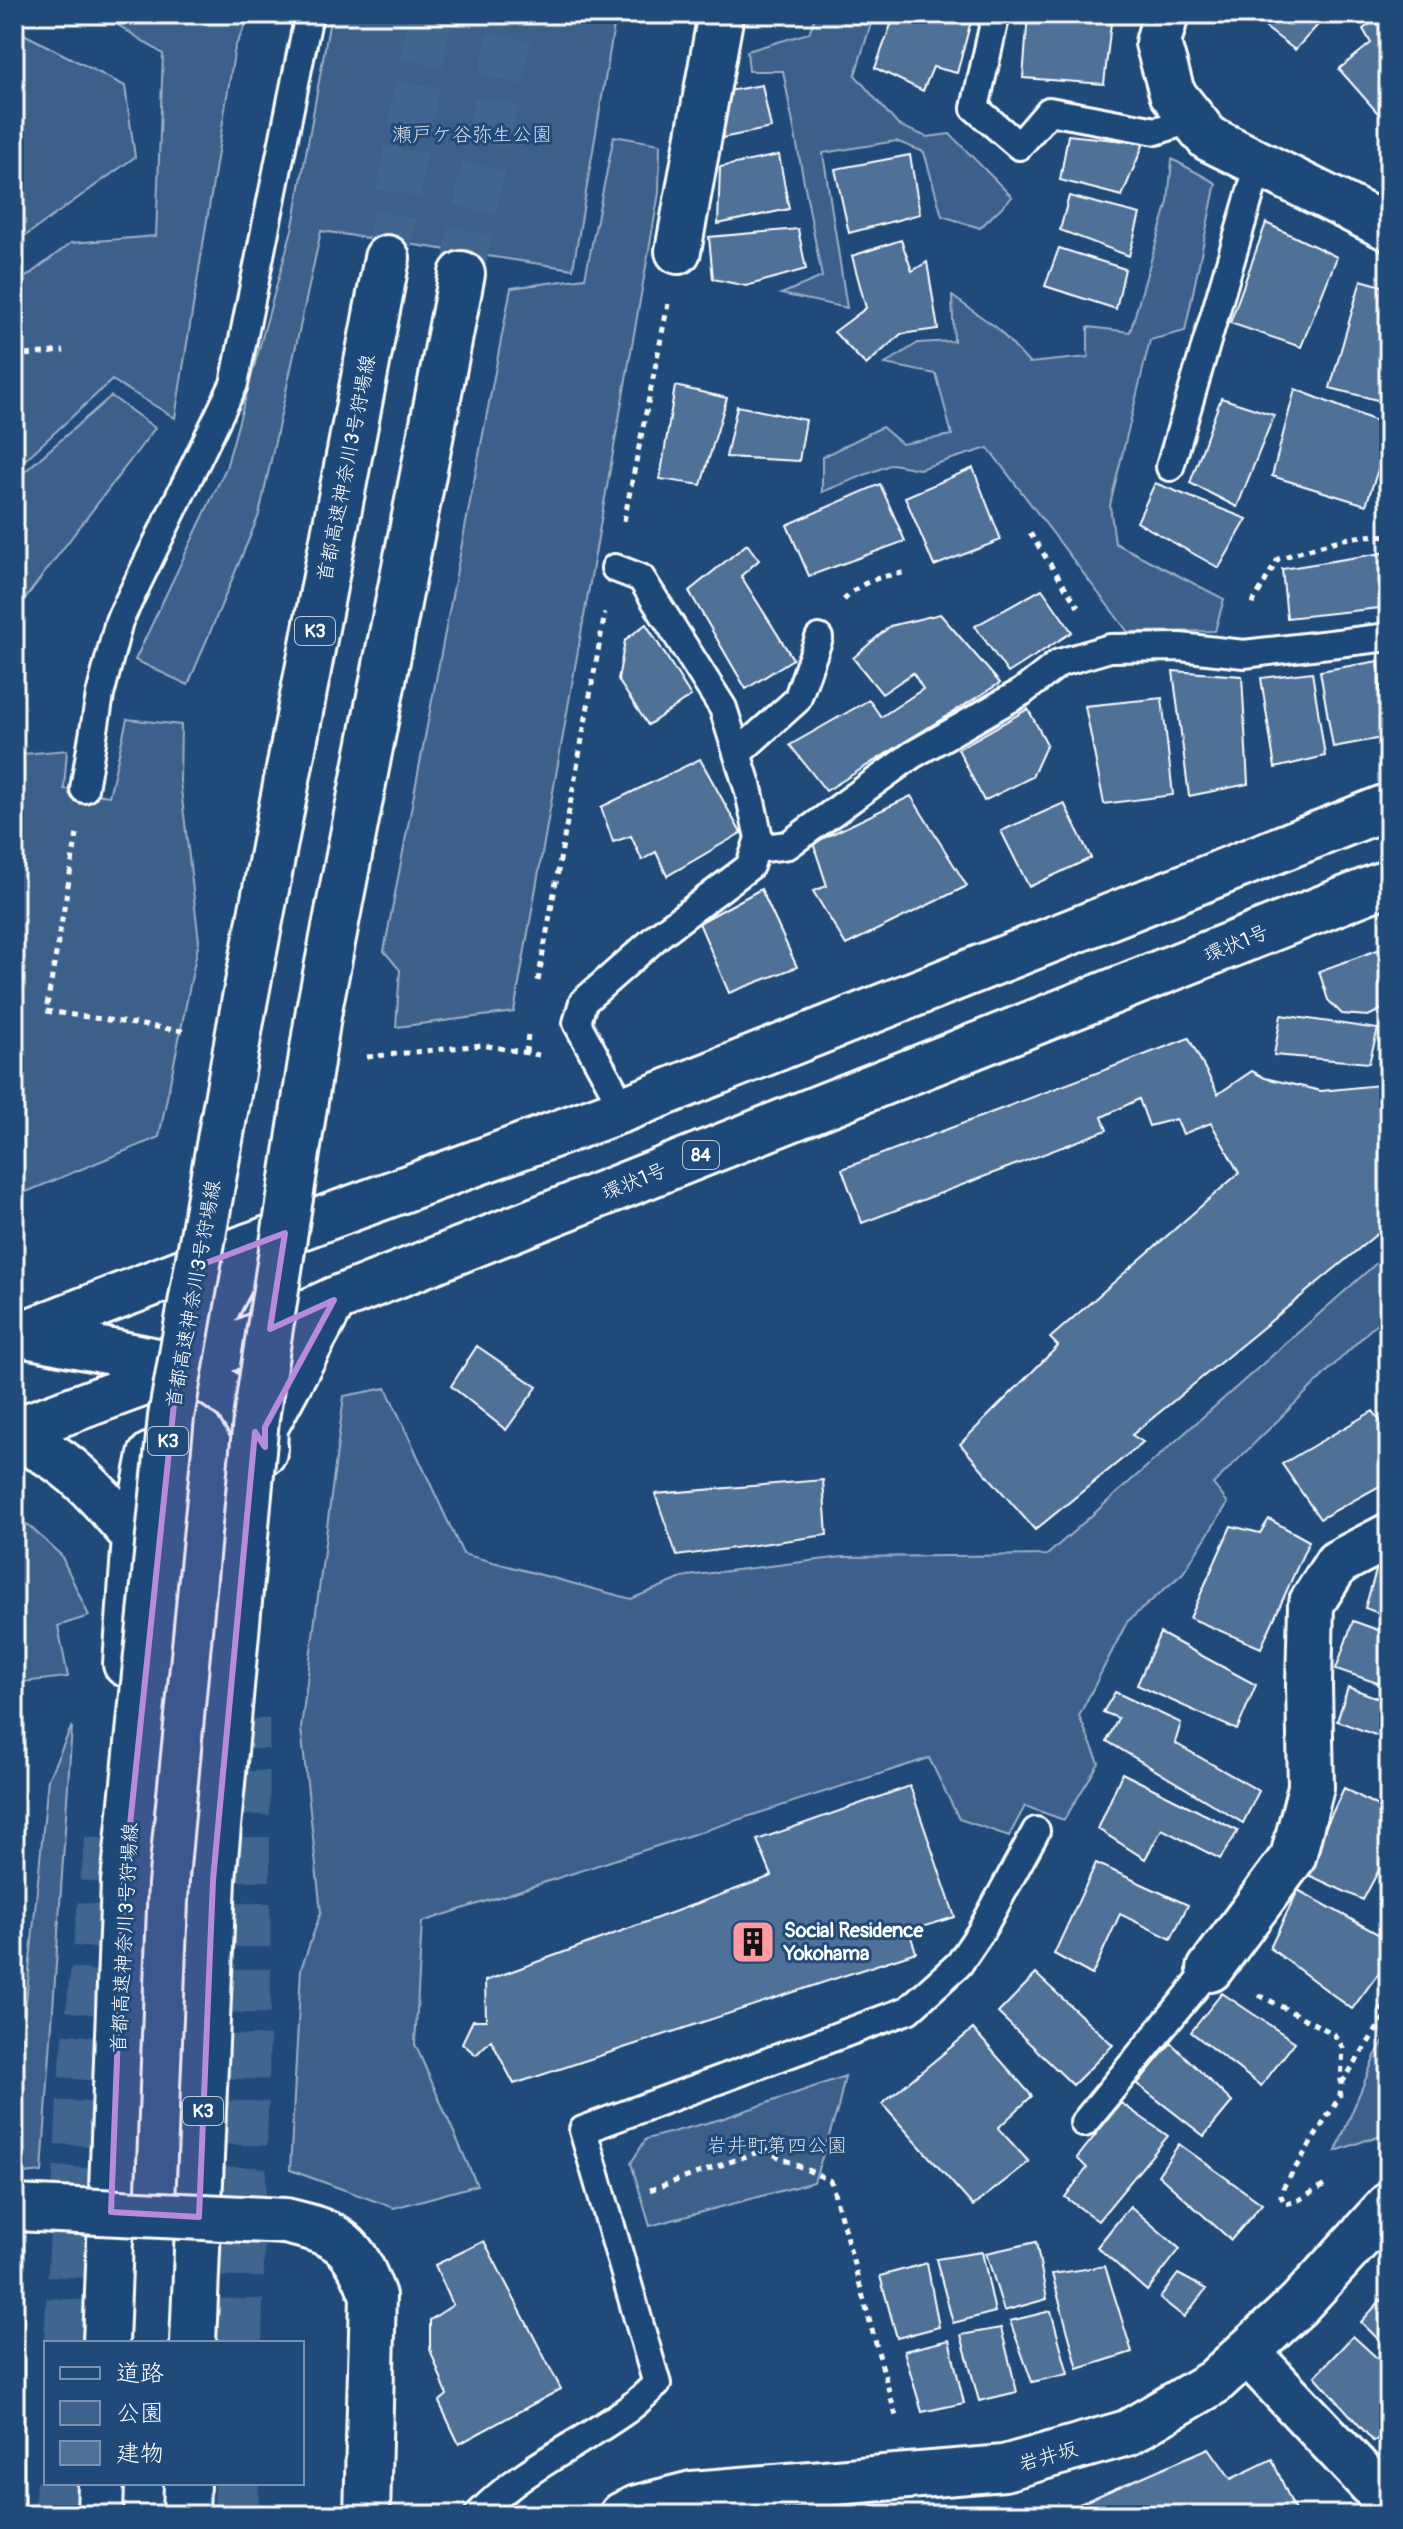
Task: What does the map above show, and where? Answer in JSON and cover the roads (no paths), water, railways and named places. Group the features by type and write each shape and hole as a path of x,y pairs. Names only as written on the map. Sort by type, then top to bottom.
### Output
{"main road":[{"path":"678,251 721,14"},
{"path":"1166,14 1158,43 1172,93 1208,138 1389,228"},
{"name":"首都高速神奈川3号狩場線","path":"106,2341 124,1882 171,1417 244,1004 387,258"},
{"name":"K3","path":"193,2341 213,1880 256,1419 319,1010 462,274"},
{"path":"17,1336 249,1246 624,1109 1389,806"},
{"name":"環状1号","path":"14,1431 188,1367 334,1300 1389,882"},
{"path":"123,1702 135,1537 149,1460 175,1386 188,1367 249,1246"},
{"path":"247,1719 265,1427 334,1300"},
{"path":"17,1336 188,1367 235,1400 265,1447"},
{"path":"14,1438 36,1445 88,1483 135,1537"},
{"path":"1210,1969 1293,1857 1311,1787 1311,1604 1337,1563 1389,1536"},
{"name":"岩井坂","path":"622,2515 692,2494 1004,2468 1127,2433 1214,2382 1299,2304 1389,2205"},
{"path":"15,2207 285,2221 318,2228 340,2239 362,2265 373,2296 367,2515"},
{"path":"1247,2352 1389,2503"},
{"path":"100,2515 101,2485"},
{"path":"186,2515 187,2485"}],"lane":[{"path":"84,789 100,695 119,621 234,384 309,14"},
{"path":"996,14 975,108 1019,146 1049,111 1156,131 1193,119"},
{"path":"1170,467 1259,164"},
{"path":"615,568 641,578 723,708 738,753 759,838 750,866 659,935 583,1002 577,1023 624,1109"},
{"path":"756,849 788,845 912,755 1022,692 1059,663 1104,642 1244,654 1389,637"},
{"path":"738,753 797,700 819,638"},
{"path":"478,2515 500,2492 550,2456 624,2412 657,2384 583,2130 908,2010 959,1964 980,1933 1036,1831"},
{"path":"1084,2123 1210,1969"}],"tunnel":[{"path":"387,258 430,14"},
{"path":"462,274 514,14"},
{"path":"240,2341 249,1995 247,1719"},
{"path":"66,2341 80,2083 108,1831"},
{"path":"56,2515 58,2485"},
{"path":"236,2515 237,2485"}],"place":[{"name":"Social Residence Yokohama","path":"753,1942"}],"park label":[{"name":"瀬戸ケ谷弥生公園","path":"472,134"},
{"name":"岩井町第四公園","path":"777,2145"}]}
